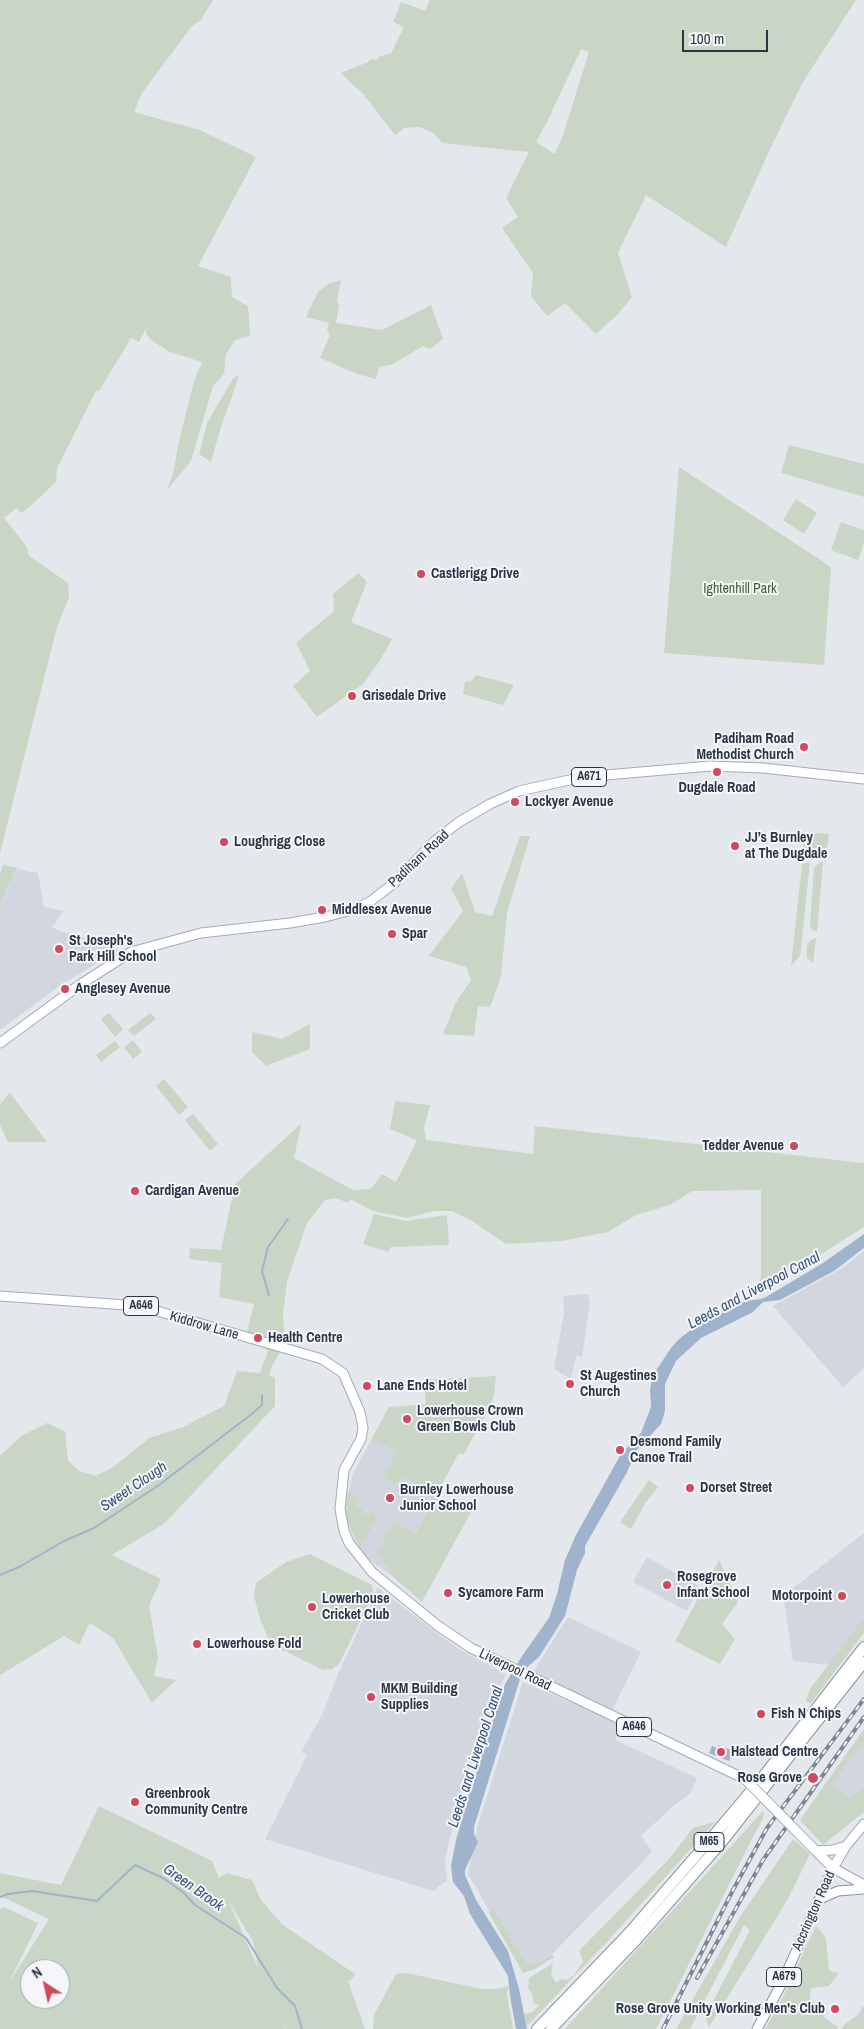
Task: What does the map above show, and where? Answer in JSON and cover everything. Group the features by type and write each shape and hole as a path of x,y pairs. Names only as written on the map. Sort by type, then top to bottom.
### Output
{"highway":[{"name":"M65","path":"539,2027 629,1933 714,1836 762,1778 864,1647"},
{"name":"M65","path":"551,2029 637,1939 721,1843 864,1662"}],"main road":[{"name":"Padiham Road","path":"0,1043 81,984 131,952 201,933 302,921 356,909 371,901 394,883 436,840 460,822 490,804 520,791 583,777 710,766 763,768 864,779"},
{"name":"Kiddrow Lane","path":"0,1296 140,1306 322,1360 343,1373 360,1412 364,1428 361,1439 344,1470 340,1509"},
{"name":"Liverpool Road","path":"340,1509 344,1531 349,1543 372,1572 456,1639 530,1677 742,1777 815,1850"},
{"name":"Accrington Road","path":"757,2029 782,1983 833,1868 846,1846 864,1824"},
{"path":"815,1850 832,1850 846,1846"},
{"name":"A646","path":"815,1850 833,1868 864,1885"},
{"path":"820,1899 838,1891 864,1889"}],"shaded area":[{"name":"St Joseph's Park Hill School","path":"16,869 38,873 44,907 64,911 52,927 59,931 120,950 62,984 0,1030 0,906"},
{"path":"864,1251 864,1368 843,1387 773,1306 841,1269"},
{"path":"588,1294 590,1303 582,1357 576,1356 571,1379 554,1369 564,1313 563,1296"},
{"name":"Burnley Lowerhouse Junior School","path":"381,1422 459,1452 392,1576 371,1561 361,1550 354,1539 346,1517 346,1502 353,1474"},
{"path":"864,1533 864,1617 829,1665 793,1661 783,1594"},
{"name":"Rosegrove Infant School","path":"647,1557 700,1587 687,1611 633,1582"},
{"path":"378,1588 460,1650 506,1674 485,1721 450,1837 445,1861 447,1880 433,1891 265,1839 307,1755 301,1752 322,1715 338,1674"},
{"path":"568,1617 641,1652 612,1711 533,1672"},
{"path":"523,1682 623,1725 615,1740 697,1778 690,1794 673,1806 641,1836 652,1851 641,1864 552,1954 540,1962 522,1967 468,1874 477,1828"},
{"path":"864,1742 864,1786 849,1798 832,1784"}],"green space":[{"path":"0,0 213,0 200,21 192,26 142,93 134,112 200,130 256,157 198,266 231,277 232,297 248,306 250,336 235,340 226,354 224,374 213,386 191,461 167,490 174,470 178,445 194,381 202,362 170,352 151,340 146,334 146,328 139,342 131,338 99,391 96,391 57,468 56,482 21,513 17,508 4,518 28,549 28,555 68,583 69,597 57,627 0,853"},
{"path":"430,0 856,0 803,82 770,149 726,247 646,195 618,253 632,297 618,314 596,334 565,303 547,316 531,296 533,273 502,228 518,217 506,198 529,152 443,143 432,132 419,127 404,128 395,135 364,95 341,73 371,59 377,60 378,57 391,53 404,27 393,22 401,2 425,11","holes":["581,49 589,52 563,135 555,154 536,142"]},
{"path":"341,280 337,301 339,305 336,323 382,330 431,305 443,339 430,349 423,346 391,365 379,367 376,379 357,374 320,358 330,335 327,330 329,323 306,317 318,292 328,284"},
{"path":"239,376 211,462 199,454 207,423 234,377"},
{"path":"789,445 864,464 864,497 781,473"},
{"name":"Ightenhill Park","path":"679,467 831,567 824,665 664,653"},
{"path":"796,499 817,513 804,534 783,520"},
{"path":"841,522 864,530 864,543 858,560 831,550"},
{"path":"358,573 367,582 351,622 392,639 379,662 363,684 317,717 293,686 310,671 296,643 334,611 333,594"},
{"path":"476,675 514,685 503,705 463,694 465,682 472,681"},
{"path":"802,832 829,834 827,848 819,854 807,853 802,844"},
{"path":"520,836 530,836 507,913 501,976 490,1007 478,1006 474,1036 443,1034 455,1004 471,980 466,967 429,956 463,911 451,889 462,873 475,912 492,916"},
{"path":"810,862 800,956 791,966 802,864"},
{"path":"823,862 817,932 812,930 810,925 814,868"},
{"path":"3,865 20,868 16,869 0,905 0,875"},
{"path":"816,938 813,963 807,958 807,945 810,940"},
{"path":"109,1013 123,1029 115,1037 101,1019"},
{"path":"150,1013 156,1019 134,1036 128,1030"},
{"path":"310,1024 310,1049 266,1066 252,1052 252,1032 282,1039"},
{"path":"133,1040 142,1052 133,1059 124,1047"},
{"path":"115,1041 120,1047 101,1062 96,1055"},
{"path":"164,1079 188,1107 179,1115 156,1086"},
{"path":"10,1093 47,1142 8,1142 0,1125 0,1104"},
{"path":"395,1101 430,1105 424,1128 426,1140 533,1154 535,1126 864,1163 864,1227 807,1263 759,1288 761,1274 761,1190 692,1191 670,1205 636,1215 608,1232 562,1241 506,1244 472,1221 452,1211 434,1211 407,1218 373,1211 350,1199 348,1203 336,1198 325,1200 307,1223 287,1281 283,1314 285,1343 272,1366 269,1376 275,1377 275,1406 165,1523 112,1555 161,1579 149,1606 158,1657 154,1676 176,1680 152,1703 113,1638 90,1623 79,1645 64,1636 0,1675 0,1456 21,1436 47,1423 65,1431 68,1461 79,1471 95,1476 112,1468 149,1438 183,1427 224,1406 237,1371 260,1373 268,1351 247,1331 254,1304 219,1297 222,1263 189,1259 190,1248 221,1250 235,1184 301,1124 294,1158 353,1190 371,1189 382,1174 396,1182 417,1140 390,1129"},
{"path":"193,1114 218,1144 210,1151 185,1120"},
{"path":"374,1214 406,1221 447,1215 449,1245 391,1247 388,1252 363,1244"},
{"path":"496,1376 494,1396 485,1416 463,1455 459,1453 436,1495 404,1477 395,1484 383,1477 397,1452 372,1438 389,1407 426,1404 424,1380"},
{"path":"649,1480 658,1487 646,1502 631,1529 620,1522"},
{"path":"347,1493 358,1499 355,1505 363,1510 362,1512 368,1515 373,1510 376,1519 360,1548 346,1517"},
{"path":"436,1495 471,1512 422,1602 392,1576 378,1552 394,1522 415,1534"},
{"name":"Lowerhouse Cricket Club","path":"310,1554 372,1585 374,1593 339,1664 332,1669 323,1670 271,1644 260,1619 254,1596 256,1583 286,1562"},
{"path":"719,1560 738,1602 722,1624 735,1639 720,1664 675,1641"},
{"path":"864,1617 864,1633 811,1703 806,1701 810,1689"},
{"path":"864,1729 864,1742 833,1784 849,1798 864,1786 864,1812 823,1845 800,1820"},
{"path":"99,1806 212,1861 219,1878 227,1873 252,1880 261,1900 283,1925 355,1974 348,1981 365,2029 286,2029 283,2023 285,2029 0,2029 0,1909 4,1907 38,1923 9,1983 20,1965 20,2009 70,2009 70,1959 24,1959 49,1919 0,1896 0,1873 61,1885","holes":["229,1902 253,1941 258,1967"]},
{"path":"764,1810 763,1818 656,2029 565,2029"},
{"path":"715,1822 606,1943 527,2026 524,2014 533,2012 539,2005 534,2003 528,1988 529,1978 553,1963 551,1975 556,1983 561,1979 567,1980 574,1975 583,1962 579,1951 669,1859 693,1828"},
{"path":"793,1839 810,1854 789,1897 760,1945 709,2027 705,2017 750,1930 744,1925 690,2029 676,2029 740,1917"},
{"path":"492,1909 528,1965 540,1962 552,1954 554,1957 535,1969 523,1973 489,1913"},
{"path":"816,1926 826,1938 829,1971 839,1973 829,1986 811,1988 810,1999 825,2012 823,2017 838,2027 837,2029 765,2029 782,1999"},
{"path":"406,1973 482,1989 497,1989 509,1986 507,1994 513,2029 373,2029 374,2015 396,1974"},
{"path":"862,2007 864,2007 864,2029 842,2029 844,2025 859,2014"}],"water":[{"path":"864,1234 864,1248 834,1271 780,1300 763,1302 753,1312 701,1338 676,1361 665,1384 665,1411 661,1424 637,1450 626,1474 585,1546 585,1553 577,1570 565,1616 539,1657 525,1669 520,1679 474,1827 474,1834 478,1842 465,1870 465,1875 476,1900 508,1951 519,1989 527,2029 516,2029 508,1976 470,1914 464,1896 453,1882 451,1866 456,1840 470,1791 505,1684 549,1618 565,1560 576,1535 621,1454 641,1433 651,1407 650,1389 653,1375 671,1348 696,1326 746,1301 766,1297 823,1263"},
{"name":"Halstead Centre","path":"719,1745 733,1751 729,1761 709,1753 712,1746 717,1748"}],"waterway":[{"name":"Sweet Clough","path":"269,1295 262,1271 268,1247 288,1219"},
{"name":"Sweet Clough","path":"0,1575 21,1566 64,1541 94,1528 159,1485 253,1413 262,1405 262,1395"},
{"name":"Green Brook","path":"0,1897 32,1891 97,1901 135,1865 163,1878 183,1892 195,1905 246,1938 277,1988 295,2006 302,2029"}],"railway":[{"path":"663,2029 733,1890 767,1828 864,1699"},
{"path":"697,1978 763,1860 864,1717"}],"place":[{"name":"Castlerigg Drive","path":"421,574"},
{"name":"Grisedale Drive","path":"352,696"},
{"name":"Padiham Road Methodist Church","path":"804,747"},
{"name":"Dugdale Road","path":"717,772"},
{"name":"Lockyer Avenue","path":"515,802"},
{"name":"Loughrigg Close","path":"224,842"},
{"name":"JJ’s Burnley at The Dugdale","path":"735,846"},
{"name":"Middlesex Avenue","path":"322,910"},
{"name":"Spar","path":"392,934"},
{"name":"St Joseph's Park Hill School","path":"59,949"},
{"name":"Anglesey Avenue","path":"65,989"},
{"name":"Tedder Avenue","path":"794,1146"},
{"name":"Cardigan Avenue","path":"135,1191"},
{"name":"Health Centre","path":"258,1338"},
{"name":"St Augestines Church","path":"570,1384"},
{"name":"Lane Ends Hotel","path":"367,1386"},
{"name":"Lowerhouse Crown Green Bowls Club","path":"407,1419"},
{"name":"Desmond Family Canoe Trail","path":"620,1450"},
{"name":"Dorset Street","path":"690,1488"},
{"name":"Burnley Lowerhouse Junior School","path":"390,1498"},
{"name":"Rosegrove Infant School","path":"667,1585"},
{"name":"Sycamore Farm","path":"448,1593"},
{"name":"Motorpoint","path":"842,1596"},
{"name":"Lowerhouse Cricket Club","path":"312,1607"},
{"name":"Lowerhouse Fold","path":"197,1644"},
{"name":"MKM Building Supplies","path":"371,1697"},
{"name":"Fish N Chips","path":"761,1714"},
{"name":"Halstead Centre","path":"721,1752"},
{"name":"Rose Grove","path":"813,1778"},
{"name":"Greenbrook Community Centre","path":"135,1802"},
{"name":"Rose Grove Unity Working Men's Club","path":"835,2009"}],"water label":[{"name":"Leeds and Liverpool Canal","path":"754,1291"},
{"name":"Leeds and Liverpool Canal","path":"476,1757"}]}
